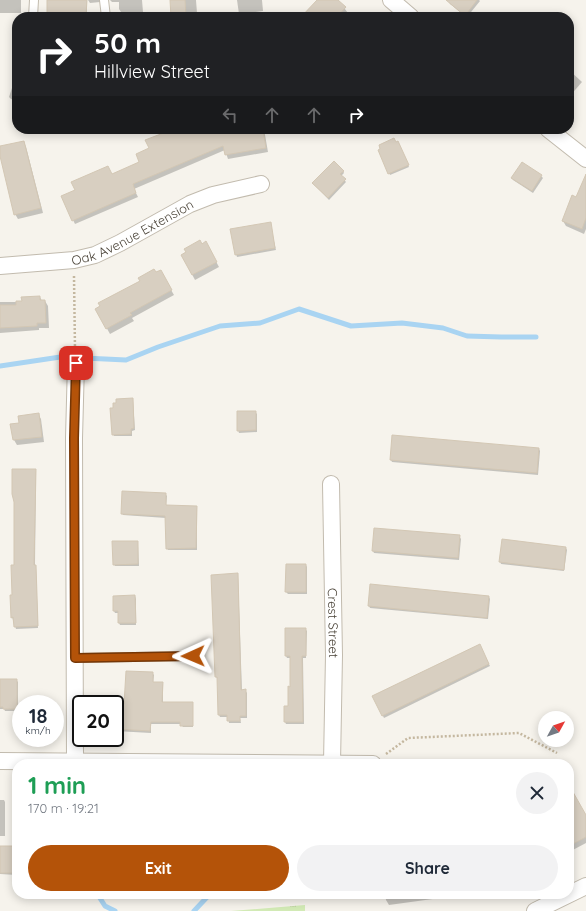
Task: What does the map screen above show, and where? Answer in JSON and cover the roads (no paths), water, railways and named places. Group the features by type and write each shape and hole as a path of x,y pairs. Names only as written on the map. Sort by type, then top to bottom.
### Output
{"street":[{"path":"391,0 405,12"},
{"path":"554,134 586,159"},
{"name":"Oak Avenue Extension","path":"0,266 74,260 95,255 120,243 190,204 213,194 261,184"},
{"path":"75,759 74,438 76,363"},
{"name":"Crest Street","path":"331,484 334,656 332,759"},
{"path":"0,761 12,761"},
{"path":"574,892 586,886"},
{"path":"535,911 561,899"}],"lane":[{"path":"33,12 34,0"},
{"path":"104,0 105,12"},
{"path":"75,658 193,656"}],"waterway":[{"path":"84,358 126,360 158,347 220,326 260,323 299,309 351,326 402,323 443,328 467,336 536,337"},
{"path":"0,366 67,356"},
{"path":"101,899 105,906 115,911"},
{"path":"194,911 205,899"}]}
